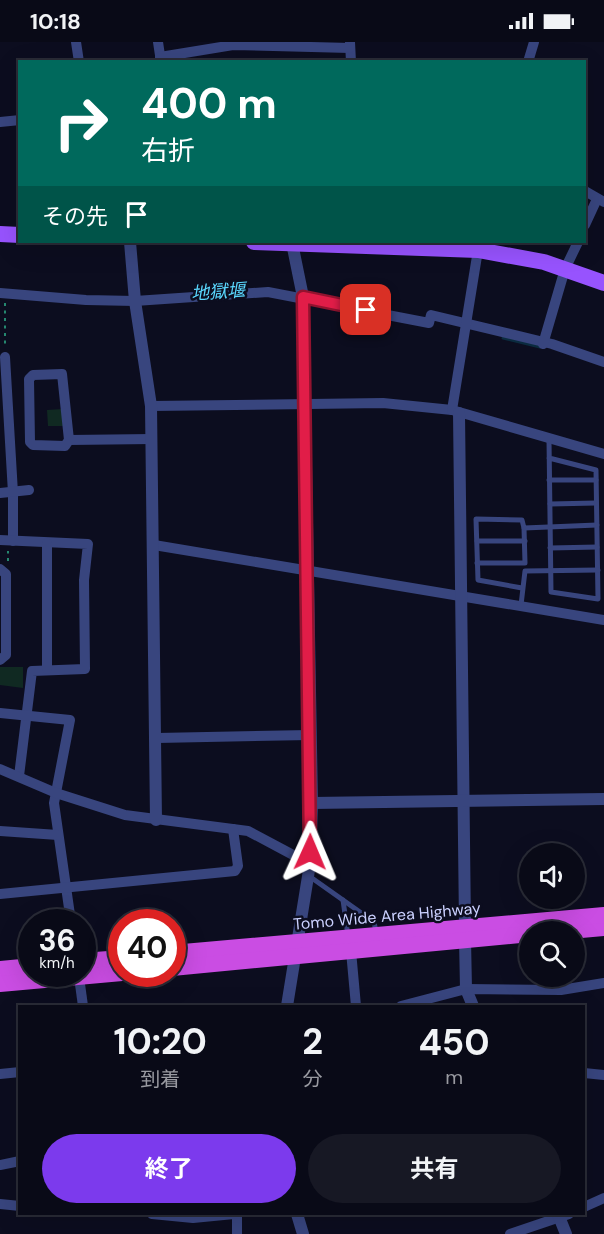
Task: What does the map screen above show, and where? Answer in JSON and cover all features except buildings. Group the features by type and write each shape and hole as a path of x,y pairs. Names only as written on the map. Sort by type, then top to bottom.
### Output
{"highway":[{"name":"Tomo Wide Area Highway","path":"186,966 297,950 465,933 604,915"},
{"path":"585,930 604,928"},
{"name":"Tomo Wide Area Highway","path":"349,944 376,935 519,934"},
{"name":"Tomo Wide Area Highway","path":"186,953 297,950"},
{"path":"0,969 18,967"},
{"path":"0,984 18,981"}],"main road":[{"path":"0,234 18,235"},
{"path":"292,243 359,243 478,250 543,262 604,283"}],"street":[{"path":"76,42 79,60"},
{"path":"158,42 160,59 233,45 350,45 351,60"},
{"path":"529,60 534,42"},
{"path":"0,122 18,120"},
{"path":"586,192 600,201 586,223"},
{"path":"130,243 135,301 151,406 157,738 156,820"},
{"path":"287,1005 309,870 312,803 303,297 292,243"},
{"path":"543,344 565,269 578,243"},
{"path":"473,1005 466,989 463,596 456,411 478,250"},
{"path":"2,293 86,300 135,301 268,292 429,322 432,315 604,362"},
{"path":"5,357 3,382 5,469 13,493 7,541 88,544 84,580 85,669 32,671 19,776"},
{"path":"62,374 69,441 65,446 33,445 30,442 29,379 33,375 62,374"},
{"path":"151,406 383,403 456,411 549,440 604,454"},
{"path":"69,441 152,440"},
{"path":"0,493 29,490"},
{"path":"47,543 47,669"},
{"path":"154,545 604,620"},
{"path":"0,660 6,655 3,614 6,574 2,570"},
{"path":"0,713 70,720 56,793 58,835 69,909"},
{"path":"157,738 310,735"},
{"path":"0,769 56,793 125,815 248,831 309,870"},
{"path":"312,803 604,799"},
{"path":"0,894 235,871 238,866 233,829"},
{"path":"0,831 58,835"},
{"path":"349,944 356,1005"},
{"path":"405,1005 466,989 561,990 604,983"},
{"path":"82,987 83,1005"},
{"path":"0,1074 18,1072"},
{"path":"585,1073 604,1075"},
{"path":"0,1165 18,1161"},
{"path":"585,1207 604,1198"},
{"path":"0,1204 18,1206"},
{"path":"162,1215 193,1218 224,1215"},
{"path":"235,1215 237,1234"},
{"path":"297,1215 303,1234"},
{"path":"510,1234 562,1215 566,1234"}],"lane":[{"path":"549,440 549,459 549,480 551,592 598,599 596,470 549,459"},
{"path":"549,480 596,480"},
{"path":"550,504 596,503"},
{"path":"521,606 522,588 525,588 525,541 522,520 476,519 478,580 522,588"},
{"path":"524,528 597,525"},
{"path":"477,541 525,541"},
{"path":"550,548 597,548"},
{"path":"477,563 525,563"},
{"path":"525,571 598,570"},
{"path":"309,870 343,900 374,922 376,935"},
{"path":"343,900 349,944"}],"path":[{"path":"2,293 5,357"},
{"path":"2,570 7,568 7,541"}],"green space":[{"path":"63,409 64,426 48,426 47,410"},
{"path":"0,667 23,667 23,688 0,685"}],"waterway":[{"name":"地獄堰","path":"311,295 343,301"},
{"name":"地獄堰","path":"503,338 540,347"}],"route":[{"path":"310,852 312,803 303,297 366,310"}]}
